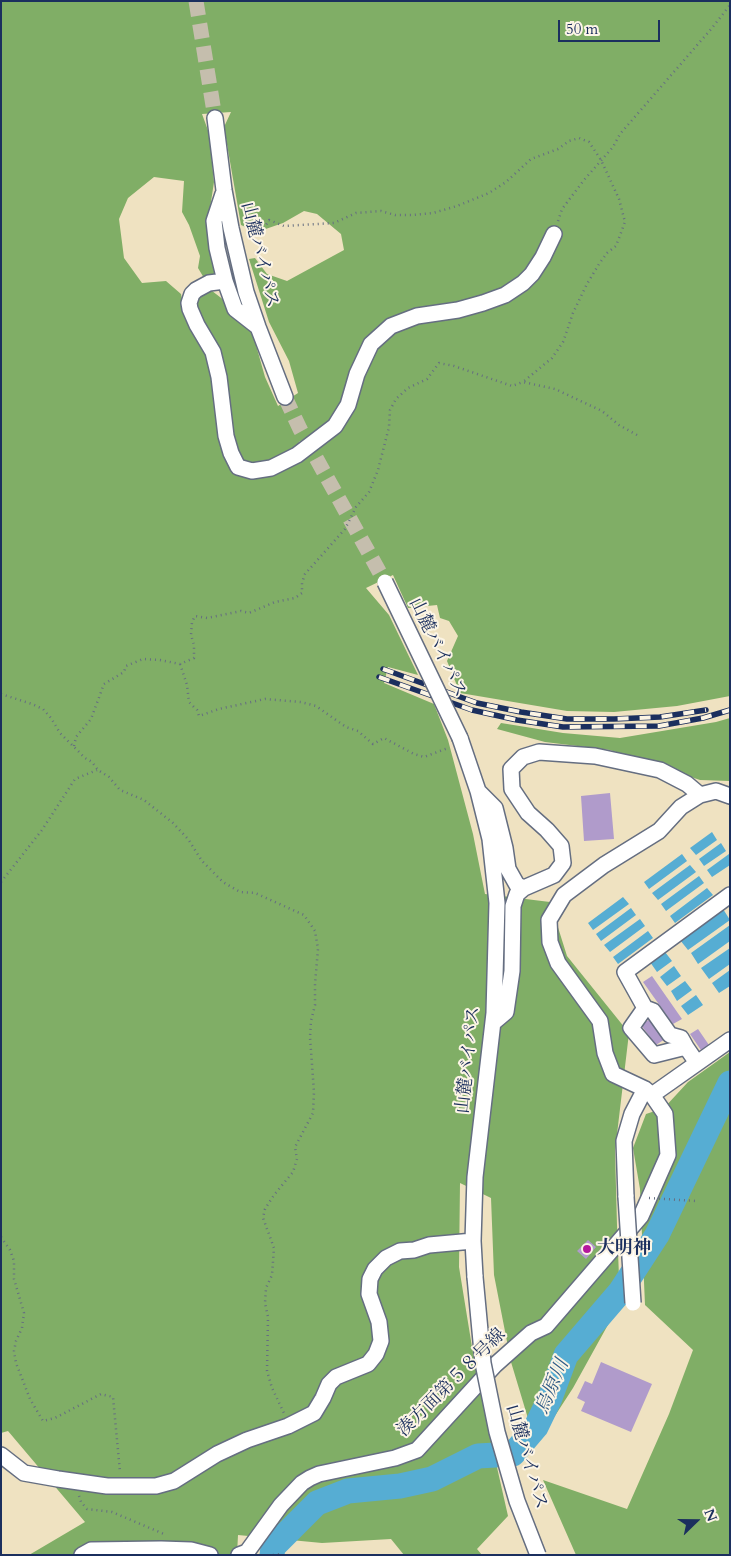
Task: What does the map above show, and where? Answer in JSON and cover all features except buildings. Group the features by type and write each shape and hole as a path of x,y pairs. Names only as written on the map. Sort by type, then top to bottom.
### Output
{"street":[{"name":"山麓バイパス","path":"215,118 224,190 244,283 258,327 285,397"},
{"path":"224,190 214,221 217,248 225,281 235,309 258,327"},
{"path":"225,281 210,283 196,290 192,294 189,303 197,326 213,352 220,378 226,436 231,453 238,467 252,471 271,468 297,455 336,426 348,405 357,374 371,344 391,326 417,316 458,310 505,295 523,283 532,274 554,234"},
{"name":"山麓バイパス","path":"384,582 478,791 490,839 497,903 496,966 493,1023 475,1177 473,1241 475,1277 483,1363 497,1432 517,1501 538,1555"},
{"path":"493,1023 506,1012 512,971 513,906 517,894 524,888 554,875 563,863 561,846 528,813 512,790 511,770 523,757 539,752 595,756 660,770 687,784 700,795"},
{"path":"478,791 495,808 508,869 516,885 524,888"},
{"path":"648,1092 613,1074 605,1053 600,1021 558,963 550,942 549,920 564,895 604,865 659,831 681,807 700,795 716,791 730,796"},
{"path":"697,1063 681,1038 670,1034 653,1011 645,1008 625,972 730,895"},
{"path":"645,1008 631,1028 654,1055 686,1046"},
{"path":"633,1303 624,1141 632,1114 648,1092 697,1063 730,1040"},
{"name":"湊方面第５８号線","path":"239,1555 247,1552 281,1506 302,1483 310,1478 320,1474 395,1458 417,1450 494,1365 531,1333 546,1326 642,1216 650,1198 668,1156 665,1114 648,1092"},
{"path":"1,1455 24,1473 74,1482 107,1486 156,1486 174,1481 217,1454 247,1440 288,1426 314,1413 323,1398 328,1384 336,1377 368,1364 376,1354 381,1341 379,1322 369,1294 370,1279 375,1269 386,1258 400,1251 414,1250 429,1245 473,1241"},
{"path":"82,1555 91,1550 161,1549 191,1550 210,1555"}],"path":[{"path":"554,234 562,209 584,180 613,147 620,134 730,6"},
{"path":"74,746 76,737 90,719 104,684 124,672 126,666 143,659 180,664 194,658 194,645 191,635 192,622 195,616 206,618 241,612 249,613 275,602 295,598 302,593 302,583 305,574 346,530 356,507 369,492 378,470 385,443 390,410 396,399 408,388 427,379 439,363 454,366 512,386 523,382 552,358 563,342 566,328 587,284 598,264 616,246 625,222 619,200 601,160 589,142 579,138 530,159 506,182 489,194 433,213 396,215 381,211 356,213 334,223 284,226 269,220 260,229 249,224"},
{"path":"523,382 555,389 574,397 602,411 619,425 637,435"},
{"path":"180,664 187,685 189,702 197,710 199,716 246,702 265,699 286,700 316,706 346,727 358,731 374,744 384,738 414,754 424,757 456,743"},
{"path":"1,694 43,709 60,733 85,758 92,762 98,770 109,777 120,790 144,800 173,823 188,839 202,862 223,882 240,892 255,893 304,915 315,931 318,949 315,1006 311,1021 310,1037 314,1092 313,1113 295,1147 297,1159 293,1172 274,1195 265,1209 263,1218 274,1248 272,1275 266,1288 265,1303 268,1317 267,1371 288,1426"},
{"path":"1,882 42,830 75,779 98,770"},
{"path":"650,1198 696,1201"},
{"path":"1,1237 10,1250 14,1261 14,1279 24,1313 22,1328 14,1351 16,1363 30,1399 43,1420 55,1418 101,1394 113,1397 121,1486"},
{"path":"74,1482 81,1502 87,1509 112,1512 166,1535"},
{"path":"273,1555 281,1554"}],"green space":[{"path":"1,1 730,1 730,696 677,706 614,712 567,711 460,693 447,661 458,636 449,621 440,618 437,605 408,608 393,575 366,588 389,615 418,675 388,667 384,683 434,704 448,740 473,834 485,894 550,902 567,956 629,1033 615,1151 620,1303 573,1388 536,1445 511,1362 494,1275 491,1198 460,1183 459,1267 472,1347 508,1516 477,1549 482,1555 404,1555 391,1539 322,1543 238,1535 237,1555 29,1555 85,1522 8,1431 1,1433","holes":["231,112 224,127 241,225 257,232 283,223 304,211 317,214 341,234 344,250 287,281 267,274 255,258 249,259 269,322 289,361 298,393 278,406 265,377 252,331 225,301 207,287 191,297 184,311 181,294 166,281 142,283 124,258 119,219 128,198 154,177 184,181 182,212 189,225 200,256 198,268 204,278 218,277 209,246 209,215 214,182 209,133 202,114"]},
{"path":"730,718 730,781 700,780 610,750 545,742 497,729 501,723 563,733 620,738"},
{"path":"730,1052 730,1555 576,1555 543,1480 627,1509 669,1414 693,1350 645,1305 640,1189 633,1148 646,1114 664,1108 688,1082"}],"water":[{"path":"712,832 717,840 696,855 690,848"},
{"path":"721,843 726,851 704,866 699,859"},
{"path":"682,854 687,861 649,889 644,882"},
{"path":"729,854 730,865 712,877 707,870"},
{"path":"690,865 696,872 658,900 652,893"},
{"path":"699,876 704,883 666,911 661,904"},
{"path":"707,888 713,895 675,923 670,916"},
{"path":"623,897 629,904 593,930 588,923"},
{"path":"631,908 636,915 601,941 596,934"},
{"path":"723,909 730,920 688,950 680,940"},
{"path":"640,919 645,926 610,952 604,945"},
{"path":"730,925 730,941 698,964 691,953"},
{"path":"648,931 653,938 618,964 613,957"},
{"path":"730,948 730,964 709,979 701,968"},
{"path":"665,952 672,961 657,972 650,962"},
{"path":"674,966 681,976 667,986 660,977"},
{"path":"730,970 730,986 719,993 712,983"},
{"path":"685,981 692,990 677,1001 671,991"},
{"path":"696,995 703,1005 688,1015 681,1006"}],"waterway":[{"name":"烏原川","path":"272,1555 273,1547 317,1503 348,1491 400,1486 432,1479 478,1456 513,1454 536,1427 550,1398 566,1355 620,1292 657,1235 730,1083"}],"tunnel":[{"path":"196,1 215,118"},
{"path":"285,397 300,429 385,582"}],"railway":[{"path":"383,669 477,703 567,719 660,717 706,710"},
{"path":"379,677 472,710 517,720 563,727 659,726 703,718 730,710"}],"place":[{"name":"大明神","path":"587,1249"}]}
